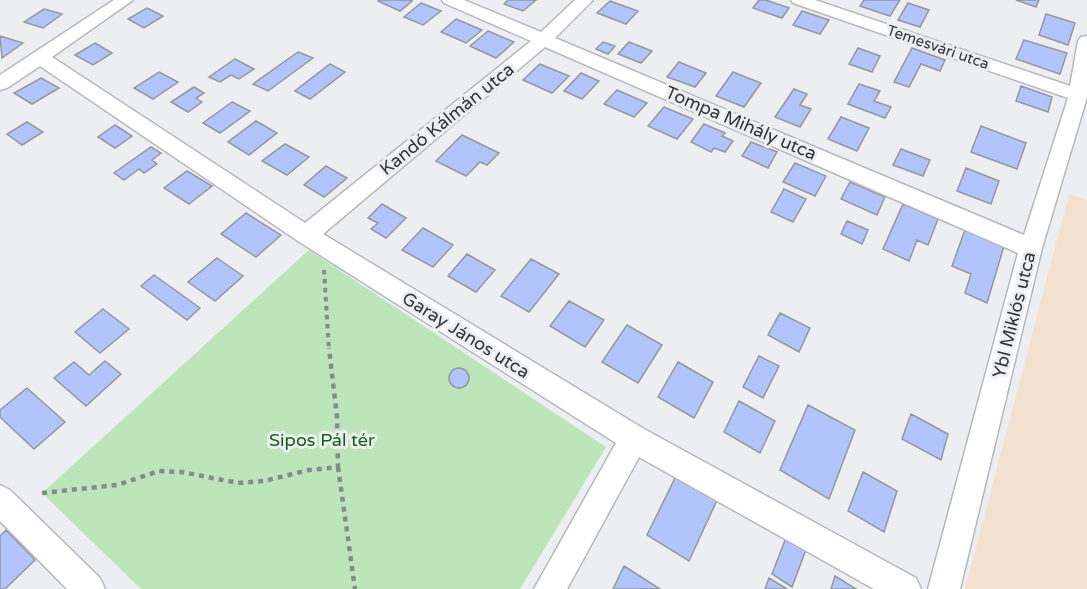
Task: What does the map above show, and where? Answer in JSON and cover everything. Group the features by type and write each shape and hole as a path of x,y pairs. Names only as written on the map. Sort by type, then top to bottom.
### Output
{"street":[{"path":"0,84 125,0"},
{"name":"Tompa Mihály utca","path":"450,0 1031,248"},
{"name":"Kandó Kálmán utca","path":"306,235 544,39 585,0"},
{"name":"Temesvári utca","path":"799,0 1078,94"},
{"name":"Ybl Miklós utca","path":"944,589 1031,248 1078,94 1087,41"},
{"name":"Garay János utca","path":"41,58 306,235 634,439 905,589"},
{"path":"549,589 634,439"},
{"path":"0,500 89,589"}],"path":[{"path":"324,266 331,374 337,417 336,448 355,589"},
{"path":"42,493 117,485 159,471 182,472 238,483 264,481 309,470 338,467"}],"shaded area":[{"path":"1069,194 1087,200 1087,589 965,589"}],"green space":[{"name":"Sipos Pál tér","path":"309,250 606,447 520,589 141,589 42,493"}],"building":[{"path":"379,0 409,0 412,1 400,11"},
{"path":"508,0 536,0 523,11 504,4"},
{"path":"759,0 766,0 789,8 782,18 753,8"},
{"path":"864,0 900,0 890,16 860,6"},
{"path":"1016,0 1039,0 1036,7"},
{"path":"610,1 638,11 626,24 597,13"},
{"path":"421,3 441,11 423,25 404,17"},
{"path":"908,3 929,10 920,27 898,20"},
{"path":"147,8 163,16 144,28 128,19"},
{"path":"44,9 62,14 43,28 24,22"},
{"path":"802,11 829,20 820,34 793,25"},
{"path":"1046,14 1075,23 1068,45 1039,35"},
{"path":"456,19 482,30 466,43 441,32"},
{"path":"488,31 514,42 496,58 470,46"},
{"path":"0,36 23,43 2,58"},
{"path":"1024,40 1067,53 1060,74 1016,59"},
{"path":"603,42 615,46 608,54 596,49"},
{"path":"629,42 652,51 641,63 618,54"},
{"path":"95,43 112,53 93,65 75,55"},
{"path":"858,48 880,56 872,72 849,64"},
{"path":"912,48 945,60 940,71 921,64 909,87 894,82"},
{"path":"298,52 313,58 268,91 253,84"},
{"path":"235,59 254,69 239,79 231,75 220,82 209,77"},
{"path":"679,62 706,73 695,87 667,77"},
{"path":"330,64 345,72 310,99 295,91"},
{"path":"540,64 569,76 552,93 523,80"},
{"path":"159,72 178,82 153,99 134,88"},
{"path":"733,72 761,83 744,107 716,96"},
{"path":"581,73 599,81 582,99 564,91"},
{"path":"41,78 59,88 32,104 14,93"},
{"path":"859,84 880,91 874,101 891,107 885,118 848,104"},
{"path":"1021,86 1052,97 1048,112 1016,101"},
{"path":"194,87 204,93 196,98 202,102 188,112 171,102"},
{"path":"794,89 807,94 800,105 811,109 800,127 775,117"},
{"path":"617,90 647,103 634,117 604,104"},
{"path":"232,102 250,111 220,133 203,123"},
{"path":"664,107 693,119 677,139 648,126"},
{"path":"841,117 869,128 857,151 828,139"},
{"path":"256,121 277,133 249,155 228,142"},
{"path":"27,122 43,132 22,145 7,134"},
{"path":"704,124 725,133 722,136 733,141 725,152 714,148 711,152 691,142"},
{"path":"115,125 132,136 115,148 98,137"},
{"path":"981,126 1026,143 1017,169 971,152"},
{"path":"462,135 499,153 487,165 480,162 466,176 436,161"},
{"path":"751,142 777,152 768,168 742,156"},
{"path":"285,144 309,157 287,175 262,161"},
{"path":"151,147 161,153 152,160 157,164 144,173 139,169 124,180 114,173"},
{"path":"901,149 930,160 923,176 893,165"},
{"path":"795,163 826,176 815,196 783,182"},
{"path":"326,166 347,178 324,197 304,185"},
{"path":"966,168 999,181 991,204 957,191"},
{"path":"187,171 212,186 189,204 164,188"},
{"path":"850,182 885,197 877,215 841,199"},
{"path":"784,189 806,199 793,222 771,212"},
{"path":"382,204 406,218 386,238 371,229 378,223 368,218"},
{"path":"903,204 938,219 928,245 917,240 909,261 883,249"},
{"path":"246,213 281,235 256,257 221,234"},
{"path":"847,221 868,230 862,244 841,234"},
{"path":"423,228 453,245 433,267 402,250"},
{"path":"965,230 1004,246 987,303 965,293 971,274 952,266"},
{"path":"467,254 495,270 476,292 448,276"},
{"path":"217,258 243,276 215,301 188,282"},
{"path":"531,259 559,274 529,312 501,296"},
{"path":"154,275 200,308 187,320 141,286"},
{"path":"569,301 604,320 585,347 550,326"},
{"path":"103,309 129,329 100,353 75,332"},
{"path":"780,313 810,328 799,352 768,335"},
{"path":"627,325 662,345 638,383 602,362"},
{"path":"759,356 779,366 763,398 743,387"},
{"path":"105,361 121,374 86,406 54,378 74,362 89,375"},
{"path":"678,362 713,382 694,418 658,397"},
{"path":"459,368 466,371 469,378 466,385 459,388 452,385 449,378 452,371"},
{"path":"27,388 65,422 34,449 0,417 0,410"},
{"path":"739,401 775,421 760,453 724,432"},
{"path":"808,405 855,430 829,499 780,470"},
{"path":"911,414 948,434 941,460 902,439"},
{"path":"863,472 897,491 884,532 848,511"},
{"path":"677,474 718,498 689,561 647,535"},
{"path":"6,530 35,560 5,589 0,589 0,536"},
{"path":"787,535 807,547 792,587 772,574"},
{"path":"624,566 660,589 613,589"},
{"path":"835,576 856,589 831,589"},
{"path":"769,578 787,589 765,589"}]}
